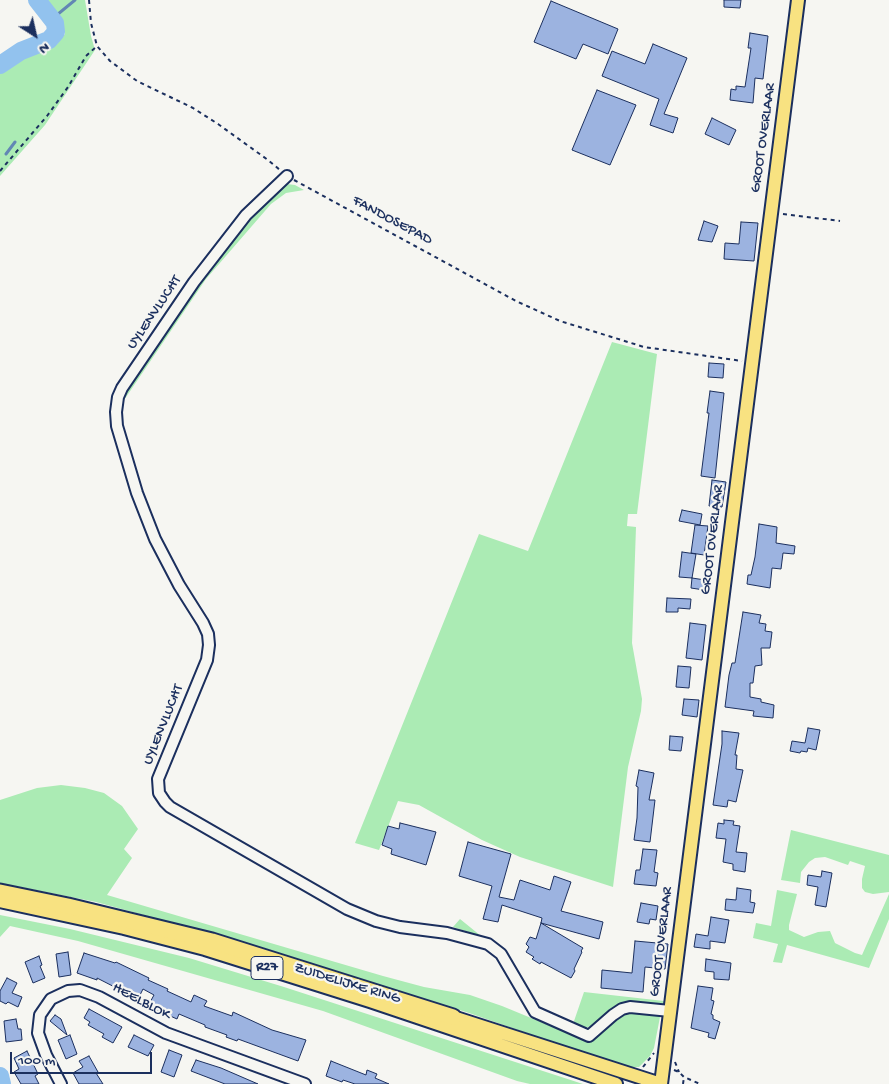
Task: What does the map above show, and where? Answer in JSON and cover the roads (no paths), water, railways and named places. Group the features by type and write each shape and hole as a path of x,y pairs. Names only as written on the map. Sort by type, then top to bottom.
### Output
{"highway":[{"name":"ZUIDELIJKE RING","path":"0,892 68,906 212,941 453,1017"}],"main road":[{"name":"GROOT OVERLAAR","path":"661,1084 798,0"},
{"name":"ZUIDELIJKE RING","path":"0,901 124,928 205,949 370,1001 616,1084"},
{"name":"ZUIDELIJKE RING","path":"453,1017 661,1084"}],"street":[{"name":"UYLENVLUCHT","path":"287,176 246,214 228,237 194,282 122,388 118,397 117,426 137,493 156,539 204,624 210,645 207,660 160,772 158,793 165,802 175,809 347,909 376,921 400,927 447,933 488,944 501,954 535,1012 589,1036 622,1009 630,1007 670,1011"},
{"name":"HEELBLOK","path":"61,1084 46,1055 38,1033 40,1015 51,999 68,991 80,990 99,997 166,1033 305,1084"}],"waterway":[{"path":"0,65 21,51 49,40 56,32 55,23 37,0"},
{"path":"52,19 75,0"},
{"path":"6,154 15,142"},
{"path":"0,1076 2,1084"}]}
